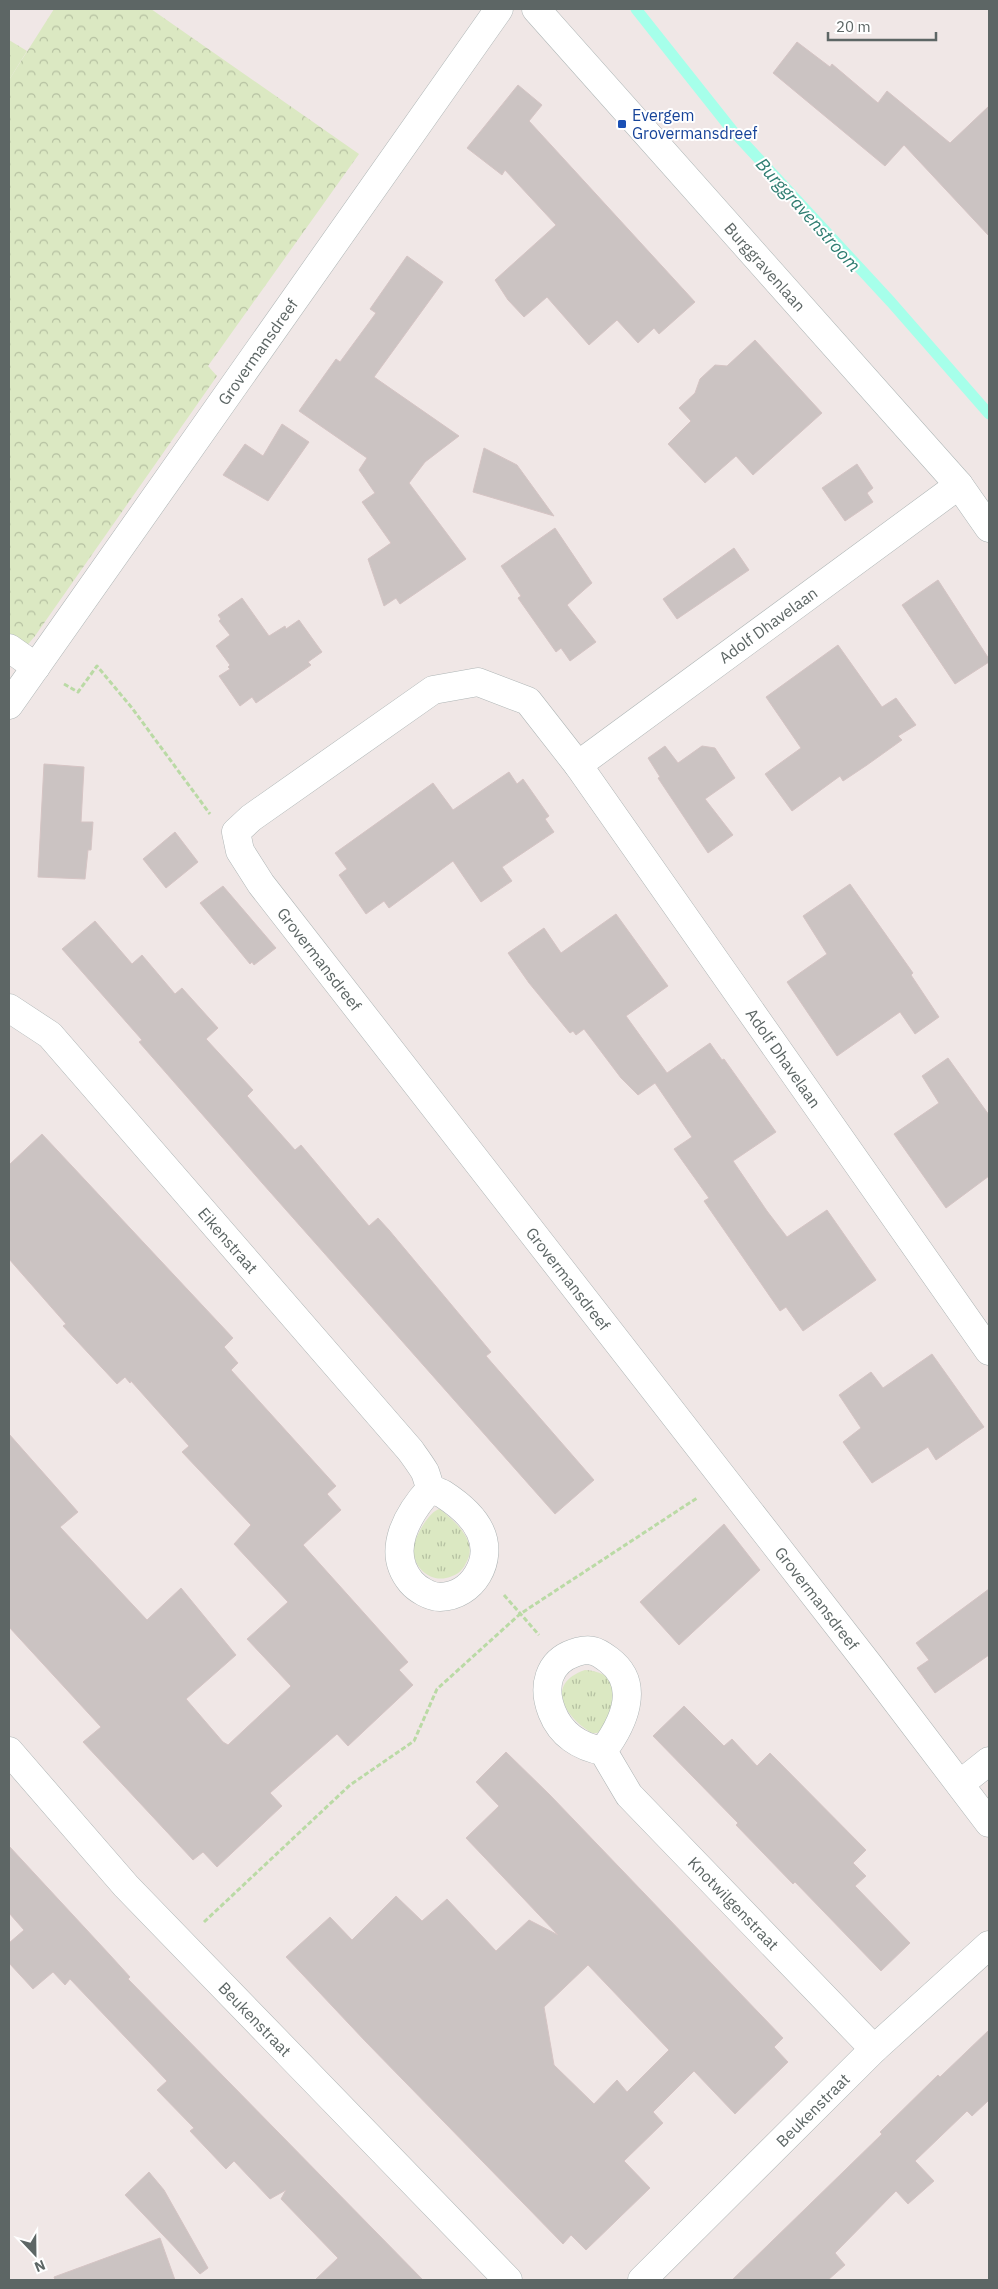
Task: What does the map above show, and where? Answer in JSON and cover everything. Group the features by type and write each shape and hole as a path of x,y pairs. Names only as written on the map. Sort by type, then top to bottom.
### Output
{"street":[{"name":"Grovermansdreef","path":"36,667 499,9"},
{"name":"Burggravenlaan","path":"536,9 959,485 989,528"},
{"name":"Adolf Dhavelaan","path":"578,765 959,485"},
{"path":"9,648 36,667 9,704"},
{"name":"Adolf Dhavelaan","path":"236,832 251,818 433,690 478,682 528,701 578,765 989,1351"},
{"name":"Grovermansdreef","path":"236,832 240,851 262,884 989,1823"},
{"name":"Eikenstraat","path":"9,1008 50,1035 410,1450 425,1472 431,1488"},
{"path":"431,1488 461,1508 480,1530 486,1545 484,1562 474,1580 460,1592 440,1597 427,1594 414,1586 402,1572 399,1540 415,1505 431,1488"},
{"path":"578,1651 592,1651 616,1666 625,1680 628,1693 626,1709 617,1733 604,1751 578,1743 556,1722 551,1710 548,1684 551,1668 578,1651"},
{"name":"Beukenstraat","path":"9,1751 126,1886 508,2280"},
{"name":"Knotwilgenstraat","path":"604,1751 629,1795 874,2049"},
{"path":"960,1784 989,1761"},
{"name":"Beukenstraat","path":"642,2280 874,2049 989,1945"}],"path":[{"path":"36,667 78,692 97,666 132,708 218,825 236,832"},
{"path":"181,1942 350,1785 414,1741 436,1689 520,1614 724,1479"},
{"path":"480,1572 493,1582 561,1660"}],"green space":[{"path":"54,9 151,9 359,154 208,366 217,376 35,636 9,667 9,80"},
{"path":"9,40 27,51 9,80"},
{"path":"440,1509 464,1533 470,1547 464,1566 455,1575 446,1578 432,1577 426,1574 417,1564 413,1552 420,1529 436,1510"},
{"path":"585,1670 603,1674 612,1683 612,1705 604,1729 599,1733 592,1733 582,1726 567,1710 563,1701 562,1692 565,1684 572,1676"}],"building":[{"path":"797,42 830,67 832,64 878,103 887,91 950,143 989,106 989,236 904,145 885,166 773,73"},
{"path":"518,85 542,105 529,121 695,302 659,334 654,328 638,343 617,320 589,345 547,297 524,317 508,300 495,280 556,225 505,170 502,175 467,148"},
{"path":"407,256 443,282 374,377 459,436 425,462 409,483 466,559 400,604 396,598 384,606 368,559 391,543 362,502 375,493 359,470 367,458 299,411 336,359 340,362 376,313 370,309"},
{"path":"755,340 822,413 753,475 736,456 705,483 668,444 691,421 679,408 695,393 700,379 715,365 727,366"},
{"path":"282,424 309,442 268,501 223,475 245,444 263,456"},
{"path":"484,448 517,465 554,516 473,492"},
{"path":"857,464 873,488 867,493 873,502 845,521 822,488"},
{"path":"555,528 592,583 567,605 596,642 570,661 561,648 556,652 518,598 521,596 501,566"},
{"path":"734,548 749,570 677,619 663,599"},
{"path":"938,580 989,659 989,662 955,684 902,605"},
{"path":"242,598 269,636 285,626 286,629 299,620 322,652 308,662 311,665 256,703 252,697 240,706 219,676 230,669 228,667 230,665 216,646 230,635 219,621 221,619 218,615"},
{"path":"838,645 882,707 896,698 916,725 898,736 902,740 867,765 843,781 840,776 792,811 765,774 801,748 766,697"},
{"path":"665,746 678,763 702,746 715,748 735,778 705,799 733,835 708,853 658,778 660,777 648,758"},
{"path":"44,764 84,767 81,822 93,822 91,850 88,850 85,879 38,877"},
{"path":"509,772 517,784 523,779 549,816 545,819 554,832 502,867 512,881 481,902 453,861 389,908 384,901 366,914 339,875 347,869 335,853 433,783 453,810"},
{"path":"175,832 198,862 166,888 143,859"},
{"path":"850,884 913,973 911,975 939,1017 915,1034 900,1012 837,1056 787,982 827,954 803,916"},
{"path":"223,886 276,948 254,965 252,962 250,964 200,903"},
{"path":"616,914 668,986 626,1016 667,1073 710,1043 722,1060 724,1059 776,1132 733,1161 767,1211 787,1237 827,1210 876,1280 803,1331 786,1307 780,1311 704,1201 709,1198 674,1149 692,1137 655,1083 638,1095 621,1078 584,1029 576,1035 573,1031 570,1033 529,983 508,953 544,928 561,953"},
{"path":"95,921 132,964 142,955 175,994 182,988 218,1028 206,1039 253,1090 247,1096 295,1150 301,1145 369,1226 378,1218 389,1230 491,1352 486,1356 594,1480 555,1514 139,1042 142,1040 62,949"},
{"path":"948,1058 989,1115 989,1176 946,1208 894,1134 939,1103 922,1076"},
{"path":"42,1134 233,1338 224,1347 238,1363 231,1370 336,1486 327,1494 341,1510 303,1545 408,1662 399,1670 413,1685 348,1746 337,1734 270,1793 282,1806 217,1867 203,1852 193,1860 83,1742 101,1727 9,1627 9,1434 78,1512 60,1527 147,1620 181,1588 236,1655 186,1699 223,1742 228,1745 291,1686 247,1639 288,1602 234,1544 251,1525 182,1452 189,1446 131,1381 130,1383 125,1377 117,1384 63,1326 66,1324 9,1259 9,1165"},
{"path":"932,1354 984,1427 936,1460 928,1447 872,1483 843,1442 861,1428 839,1395 871,1372 883,1388"},
{"path":"724,1524 760,1570 679,1645 640,1602"},
{"path":"989,1589 989,1655 935,1693 917,1668 929,1660 916,1643"},
{"path":"684,1706 724,1746 732,1739 757,1766 770,1753 866,1850 853,1863 866,1876 855,1886 910,1943 881,1971 795,1882 793,1884 736,1825 738,1823 653,1736"},
{"path":"506,1752 550,1795 783,2038 774,2047 788,2062 735,2114 694,2071 653,2112 663,2123 624,2161 650,2188 586,2250 571,2235 563,2244 286,1957 330,1917 352,1940 396,1896 422,1921 447,1899 496,1951 529,1920 558,1935 466,1838 499,1806 476,1782","holes":["588,1965 669,2050 627,2092 617,2080 594,2104 554,2065 544,2007"]},
{"path":"9,1846 130,1977 128,1979 423,2280 315,2280 338,2258 281,2199 286,2190 270,2199 234,2161 226,2169 190,2131 194,2128 157,2090 167,2081 70,1979 65,1985 53,1972 33,1989 9,1963 9,1943 24,1930 9,1913"},
{"path":"989,2030 989,2100 972,2116 967,2111 915,2161 934,2181 908,2204 896,2191 835,2253 845,2265 828,2280 732,2280 882,2134 880,2132 938,2075 940,2077"},
{"path":"149,2172 164,2190 208,2268 200,2274 125,2195"},
{"path":"160,2238 175,2280 55,2280 54,2277"}],"waterway":[{"name":"Burggravenstroom","path":"636,9 732,130 891,302 989,414"}],"place":[{"name":"Evergem Grovermansdreef","path":"622,124"}]}
